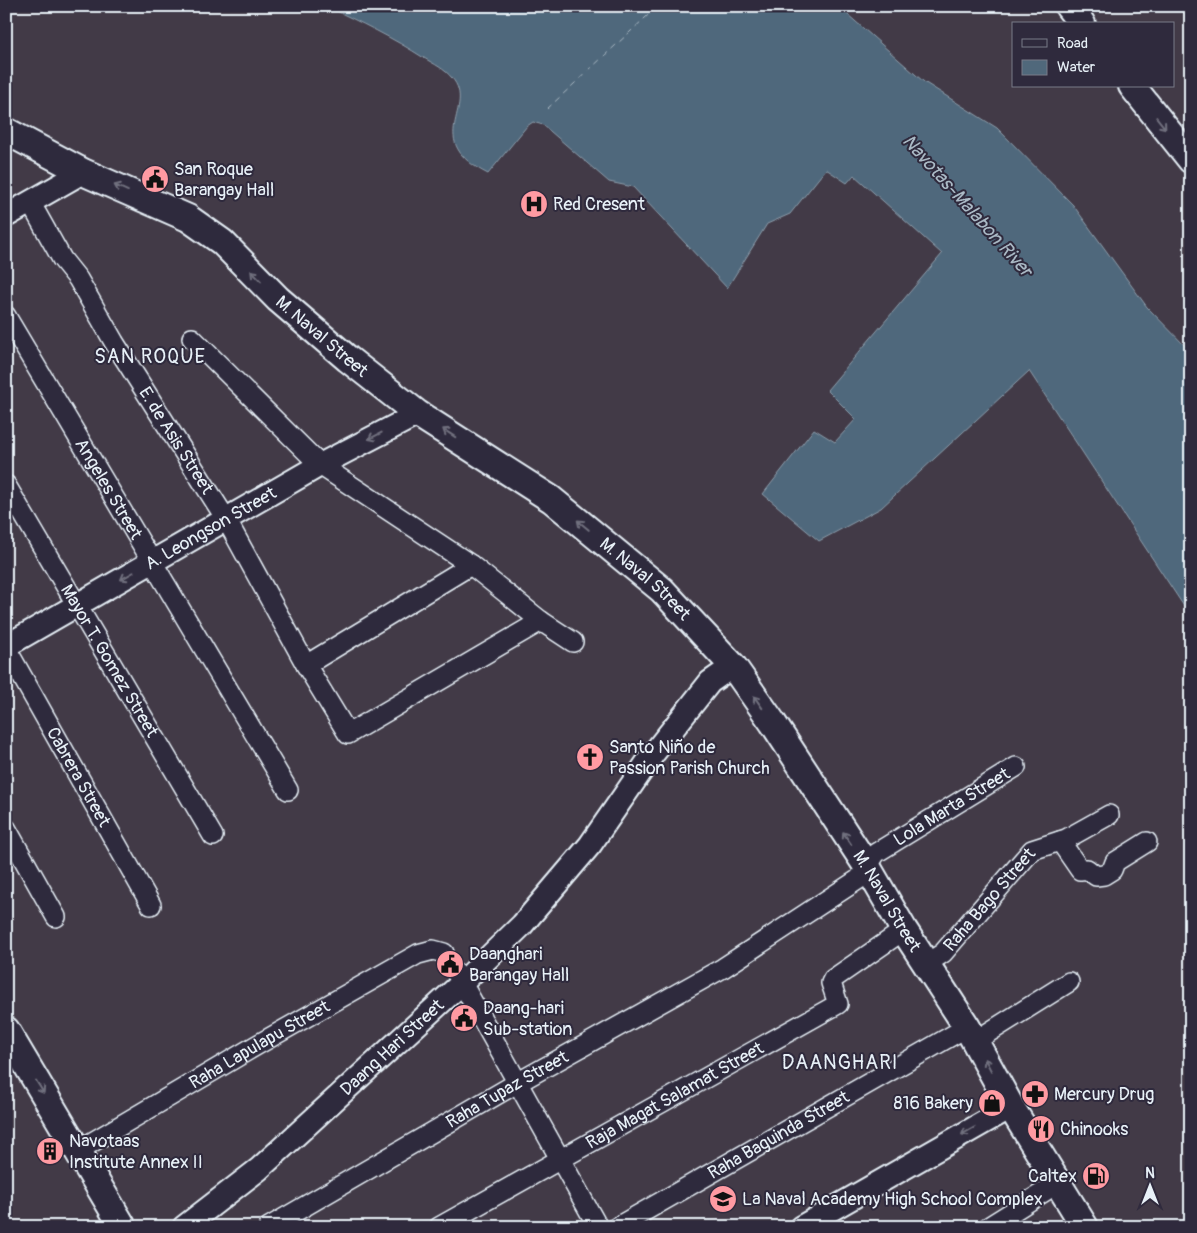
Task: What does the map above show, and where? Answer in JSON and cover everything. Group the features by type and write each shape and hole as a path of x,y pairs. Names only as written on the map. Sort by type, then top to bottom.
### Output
{"main road":[{"path":"1068,6 1080,22"},
{"path":"1134,88 1191,160"},
{"name":"M. Naval Street","path":"6,131 83,172 188,218 222,242 278,299 348,359 418,414 552,499 662,590 733,666 868,868 904,930 971,1034 1011,1107 1085,1227"},
{"path":"6,1030 13,1058 79,1150 123,1227"}],"street":[{"path":"6,216 83,172"},
{"name":"E. de Asis Street","path":"30,202 62,259 82,286 114,342 226,519 306,665 348,734 541,621"},
{"name":"Angeles Street","path":"6,316 288,790"},
{"path":"192,338 320,465 471,565 541,621 573,642"},
{"name":"A. Leongson Street","path":"6,647 320,465 418,414"},
{"name":"Mayor T. Gomez Street","path":"6,486 214,836"},
{"path":"306,665 471,565"},
{"name":"Cabrera Street","path":"6,647 152,905"},
{"name":"Daang Hari Street","path":"184,1227 259,1168 459,979 522,924 590,844 653,754 710,682 733,666"},
{"name":"Lola Marta Street","path":"868,868 876,853 1016,766"},
{"name":"Raha Bago Street","path":"926,964 942,954 1032,850 1060,840 1109,815"},
{"path":"6,828 56,917"},
{"path":"1060,840 1080,870 1087,870 1096,876 1104,875 1112,870 1115,862 1147,842"},
{"name":"Raha Tupaz Street","path":"269,1227 517,1082 723,968 859,879 868,868"},
{"name":"Raja Magat Salamat Street","path":"439,1227 838,1004 831,983 833,979 904,930"},
{"name":"Raha Lapulapu Street","path":"79,1150 257,1045 418,954 433,950 444,954"},
{"path":"459,979 598,1227"},
{"name":"Raha Baguinda Street","path":"617,1227 1069,982"},
{"path":"801,1227 1011,1107"},
{"path":"988,1227 1058,1183"}],"water":[{"name":"Navotas-Malabon River","path":"326,6 838,6 924,82 997,128 1073,205 1147,307 1191,352 1191,617 1029,371 881,508 819,541 763,494 814,429 835,442 856,419 827,390 942,254 854,175 847,183 826,169 790,214 767,224 727,288 633,187 609,182 543,125 533,122 527,126 488,174 468,161 458,149 454,137 459,101 458,89 452,78 439,67 400,44"}],"ferry route":[{"path":"547,109 658,6"}],"tunnel":[{"path":"444,953 457,974"}],"place":[{"name":"San Roque Barangay Hall","path":"155,179"},
{"name":"Red Cresent","path":"534,204"},
{"name":"Santo Niño de Passion Parish Church","path":"590,757"},
{"name":"Daanghari Barangay Hall","path":"450,964"},
{"name":"Daang-hari Sub-station","path":"464,1018"},
{"name":"Mercury Drug","path":"1035,1094"},
{"name":"816 Bakery","path":"992,1103"},
{"name":"Chinooks","path":"1041,1129"},
{"name":"Navotaas Institute Annex II","path":"50,1151"},
{"name":"Caltex","path":"1096,1176"},
{"name":"La Naval Academy High School Complex","path":"723,1199"}],"district":[{"name":"SAN ROQUE","path":"150,356"},
{"name":"DAANGHARI","path":"840,1062"}]}
